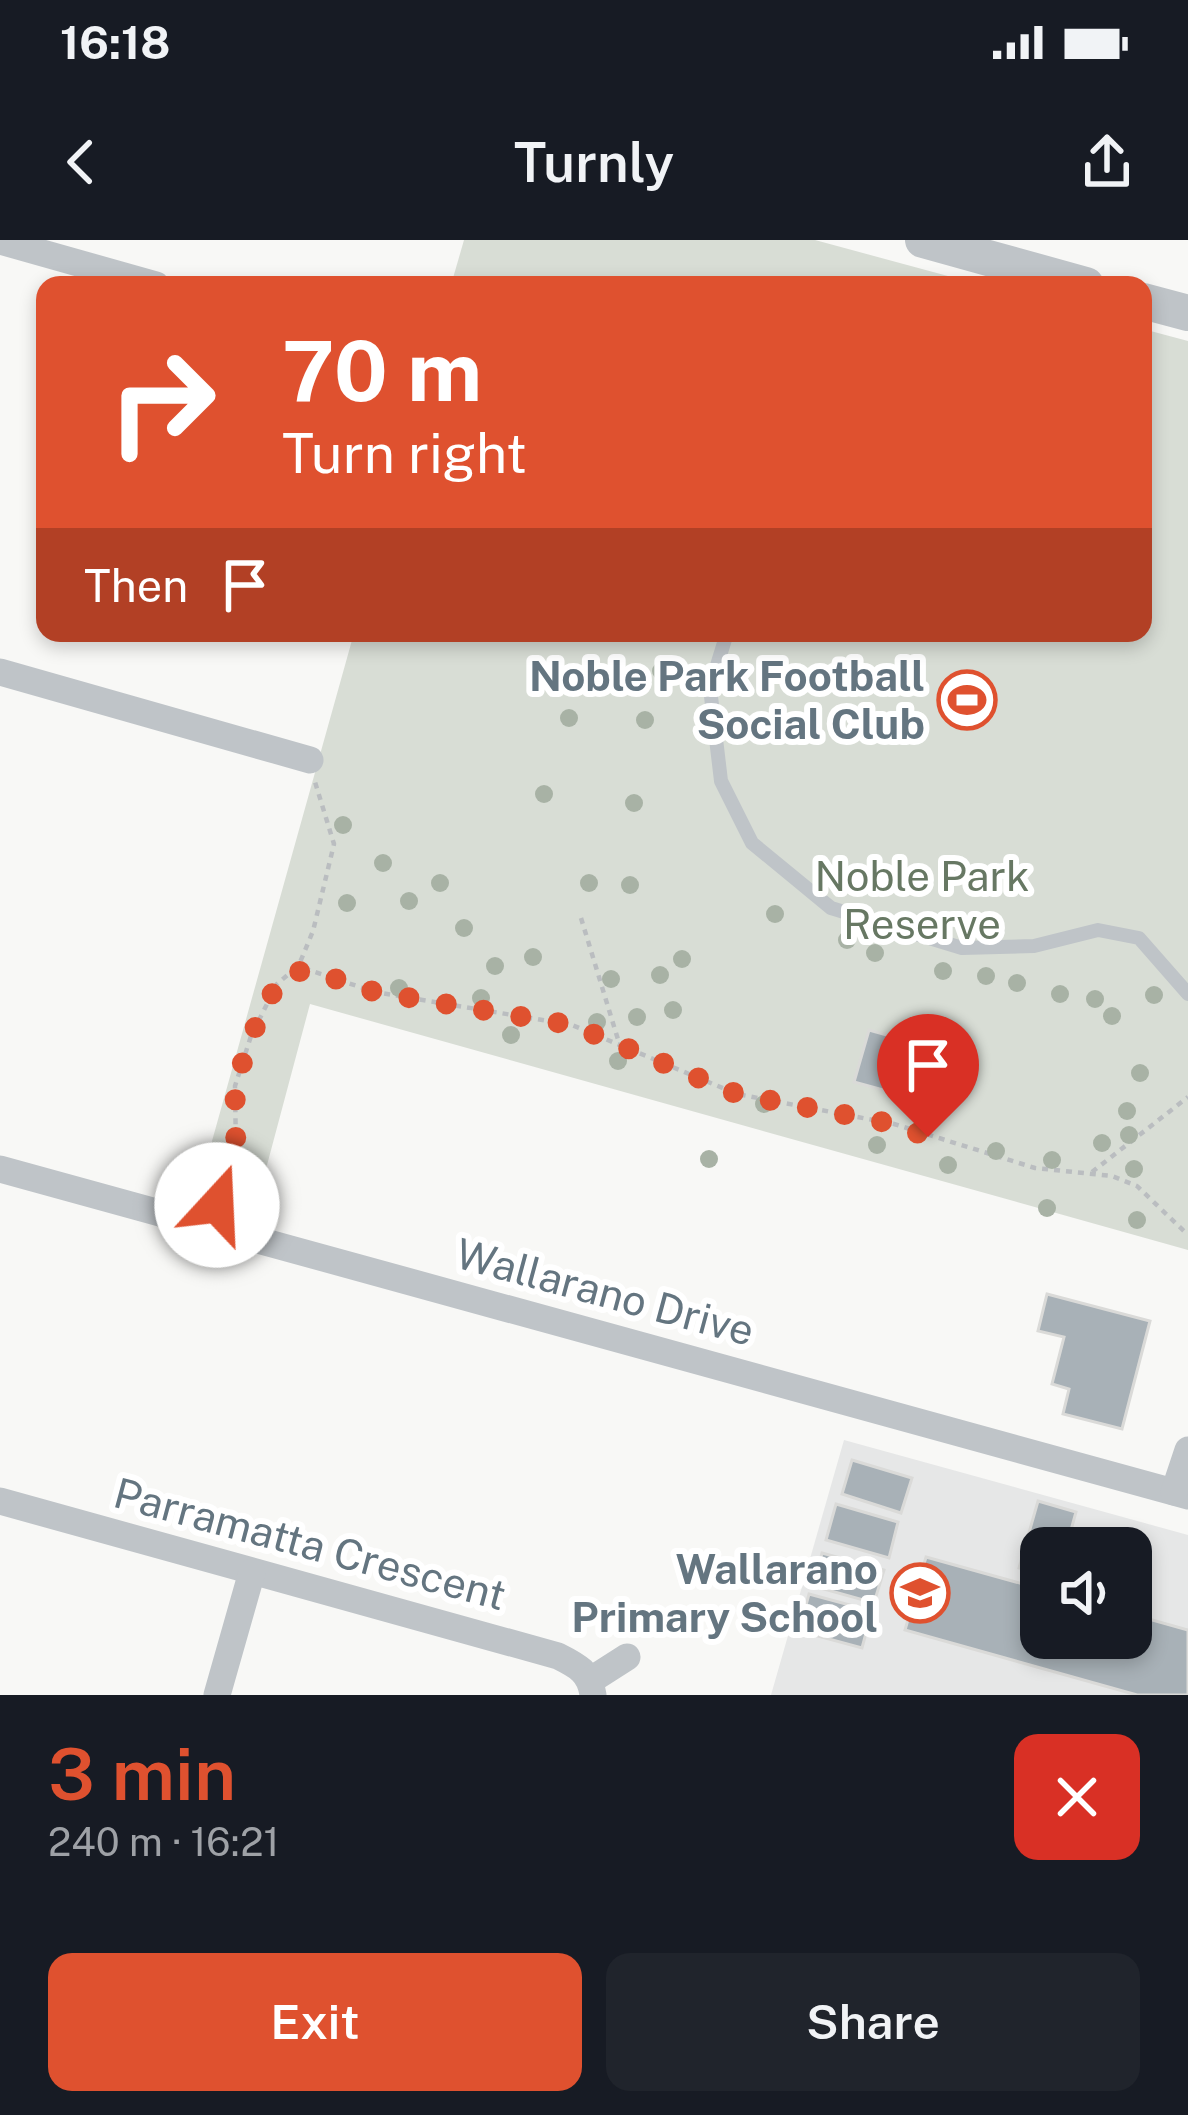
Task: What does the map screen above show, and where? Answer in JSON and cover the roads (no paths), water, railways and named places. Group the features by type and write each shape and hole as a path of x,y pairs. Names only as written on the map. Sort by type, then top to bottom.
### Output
{"street":[{"path":"923,240 1053,276"},
{"path":"0,242 123,276"},
{"path":"1152,303 1188,313"},
{"path":"0,672 310,760"},
{"name":"Wallarano Drive","path":"0,1169 1181,1494"},
{"path":"1181,1494 1188,1450"},
{"name":"Parramatta Crescent","path":"0,1501 558,1656 592,1688 627,1657"},
{"path":"217,1695 252,1572"}],"lane":[{"path":"724,642 710,688 721,781 752,842 830,908 962,948 1034,946 1097,930 1138,938 1188,994"}],"place":[{"name":"Noble Park Football Social Club","path":"967,700"},
{"name":"Wallarano Primary School","path":"920,1593"}],"park label":[{"name":"Noble Park Reserve","path":"922,900"}]}
